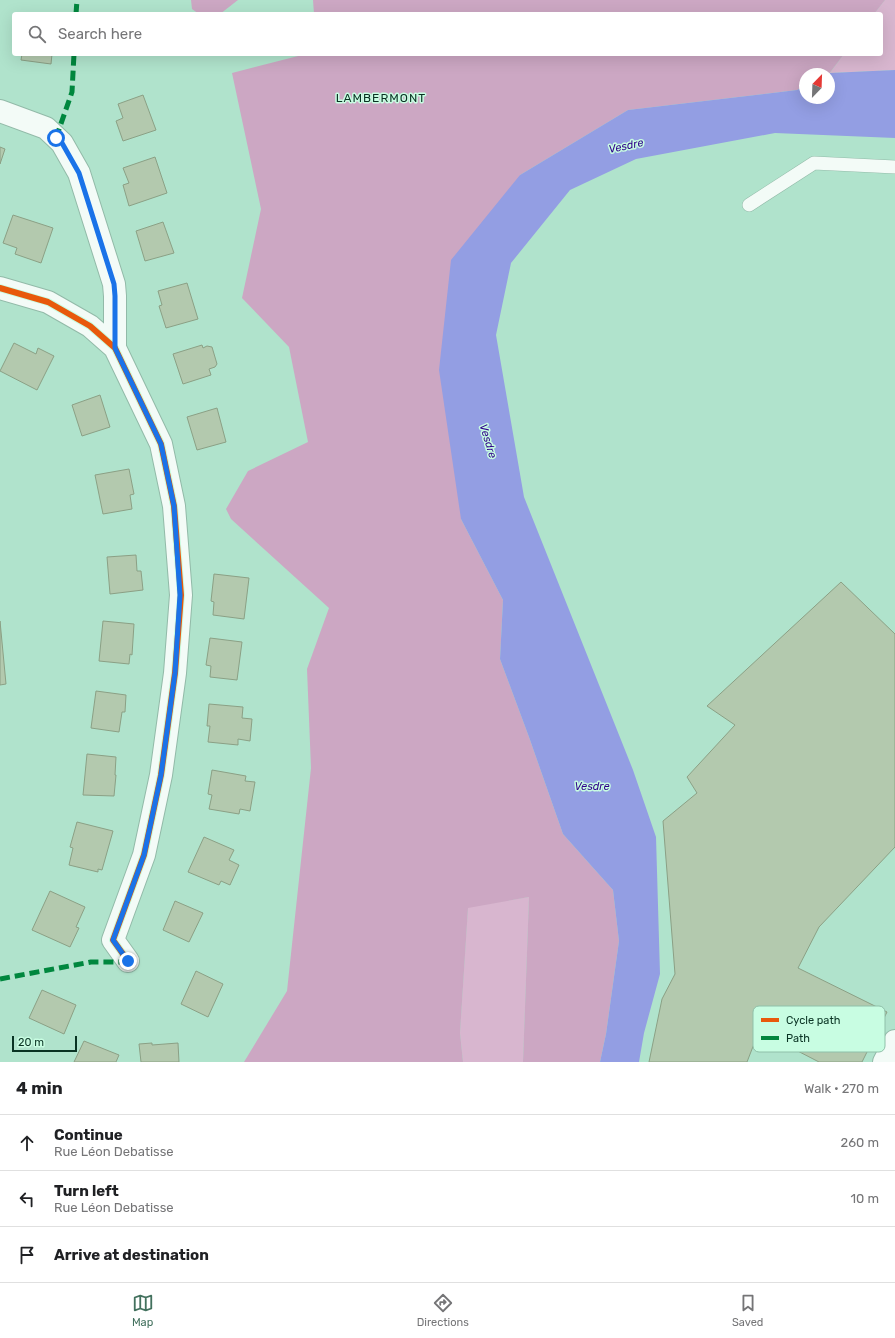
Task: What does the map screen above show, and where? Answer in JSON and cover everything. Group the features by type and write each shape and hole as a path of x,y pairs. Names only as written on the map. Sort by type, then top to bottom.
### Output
{"street":[{"path":"0,111 46,128 62,143 79,173 114,284 115,348"},
{"path":"0,288 48,302 90,326 115,348 161,444 174,506 180,595 175,673 161,775 144,855 113,940 128,961"},
{"path":"884,1062 895,1041"}],"lane":[{"path":"749,205 814,163 895,167"}],"shaded area":[{"path":"191,0 238,0 223,12 196,12 192,9"},
{"path":"313,0 885,0 876,12 314,12"},
{"path":"885,0 895,0 895,70 835,73 835,68 834,68 843,56 883,56 883,12 876,12"},
{"path":"298,56 842,56 834,68 799,68 799,89 797,90 628,110 520,175 461,519 503,600 500,659 563,834 613,890 619,941 606,1034 600,1062 523,1062 529,897 468,908 460,1033 463,1062 244,1062 287,991 311,768 307,669 329,608 231,519 226,509 248,471 308,442 289,347 242,298 261,209 232,73"},
{"path":"529,897 523,1062 463,1062 460,1033 468,907"}],"water":[{"name":"Vesdre","path":"895,70 895,138 775,133 636,159 570,190 511,263 496,335 524,497 633,770 656,837 660,974 644,1033 639,1062 600,1062 606,1034 619,941 613,890 563,834 500,659 503,600 461,519 439,370 451,260 520,175 628,110 799,89 799,104 835,104 835,73"}],"building":[{"path":"22,56 52,56 51,64 21,60"},
{"path":"143,95 156,130 123,141 116,121 123,118 118,104"},
{"path":"0,147 5,149 0,164"},
{"path":"155,157 167,193 129,206 123,185 129,183 123,168"},
{"path":"13,215 53,228 41,263 15,254 17,248 3,243"},
{"path":"163,222 174,253 145,261 136,231"},
{"path":"187,283 198,319 166,328 159,306 162,305 158,291"},
{"path":"14,343 36,354 38,348 54,356 37,390 0,371"},
{"path":"202,345 203,348 207,346 212,347 217,364 215,367 209,369 211,375 183,384 173,354"},
{"path":"100,395 110,427 82,436 72,405"},
{"path":"217,408 226,442 197,450 187,417"},
{"path":"129,469 134,494 130,495 132,509 103,514 95,475"},
{"path":"136,555 137,571 141,571 143,590 110,594 107,557"},
{"path":"214,574 249,578 244,619 213,615 214,602 211,601"},
{"path":"841,582 895,634 895,847 819,927 798,968 875,1006 753,1006 753,1046 747,1062 649,1062 662,999 675,974 663,821 697,793 687,777 735,725 707,706"},
{"path":"0,621 6,684 0,685"},
{"path":"103,621 134,624 132,655 130,654 129,664 99,661"},
{"path":"210,638 242,642 237,680 210,677 211,666 206,665"},
{"path":"96,691 126,695 125,712 122,712 119,732 91,728"},
{"path":"209,704 243,707 242,718 252,719 250,741 238,739 238,745 208,742 210,726 207,726"},
{"path":"87,754 116,757 114,796 83,795"},
{"path":"212,770 246,776 245,781 255,782 250,811 240,809 239,814 209,809 212,795 208,794"},
{"path":"77,822 113,831 102,870 98,869 98,872 69,865 73,848 70,847"},
{"path":"204,837 234,850 229,860 239,865 230,885 221,881 219,885 188,872"},
{"path":"50,891 85,907 76,927 79,928 70,947 32,930"},
{"path":"175,901 203,913 189,942 163,930"},
{"path":"196,971 223,984 208,1017 181,1004"},
{"path":"42,990 76,1005 64,1034 29,1018"},
{"path":"84,1041 119,1055 116,1062 74,1062"},
{"path":"152,1043 152,1045 178,1043 179,1062 141,1062 139,1044"},
{"path":"800,1052 867,1052 862,1062 819,1062"}],"marked path":[{"path":"76,12 77,0"},
{"path":"56,138 72,92 74,56"},
{"path":"0,979 91,962 128,961"}],"cycle path":[{"path":"0,288 48,302 90,326 115,348 161,444 174,506 181,595 175,673 161,775 144,855 113,940 128,961"}],"district":[{"name":"LAMBERMONT","path":"381,98"}],"route":[{"path":"56,138 62,143 79,173 114,284 115,348 161,444 174,506 180,595 175,673 161,775 144,855 113,940 128,961"}]}
